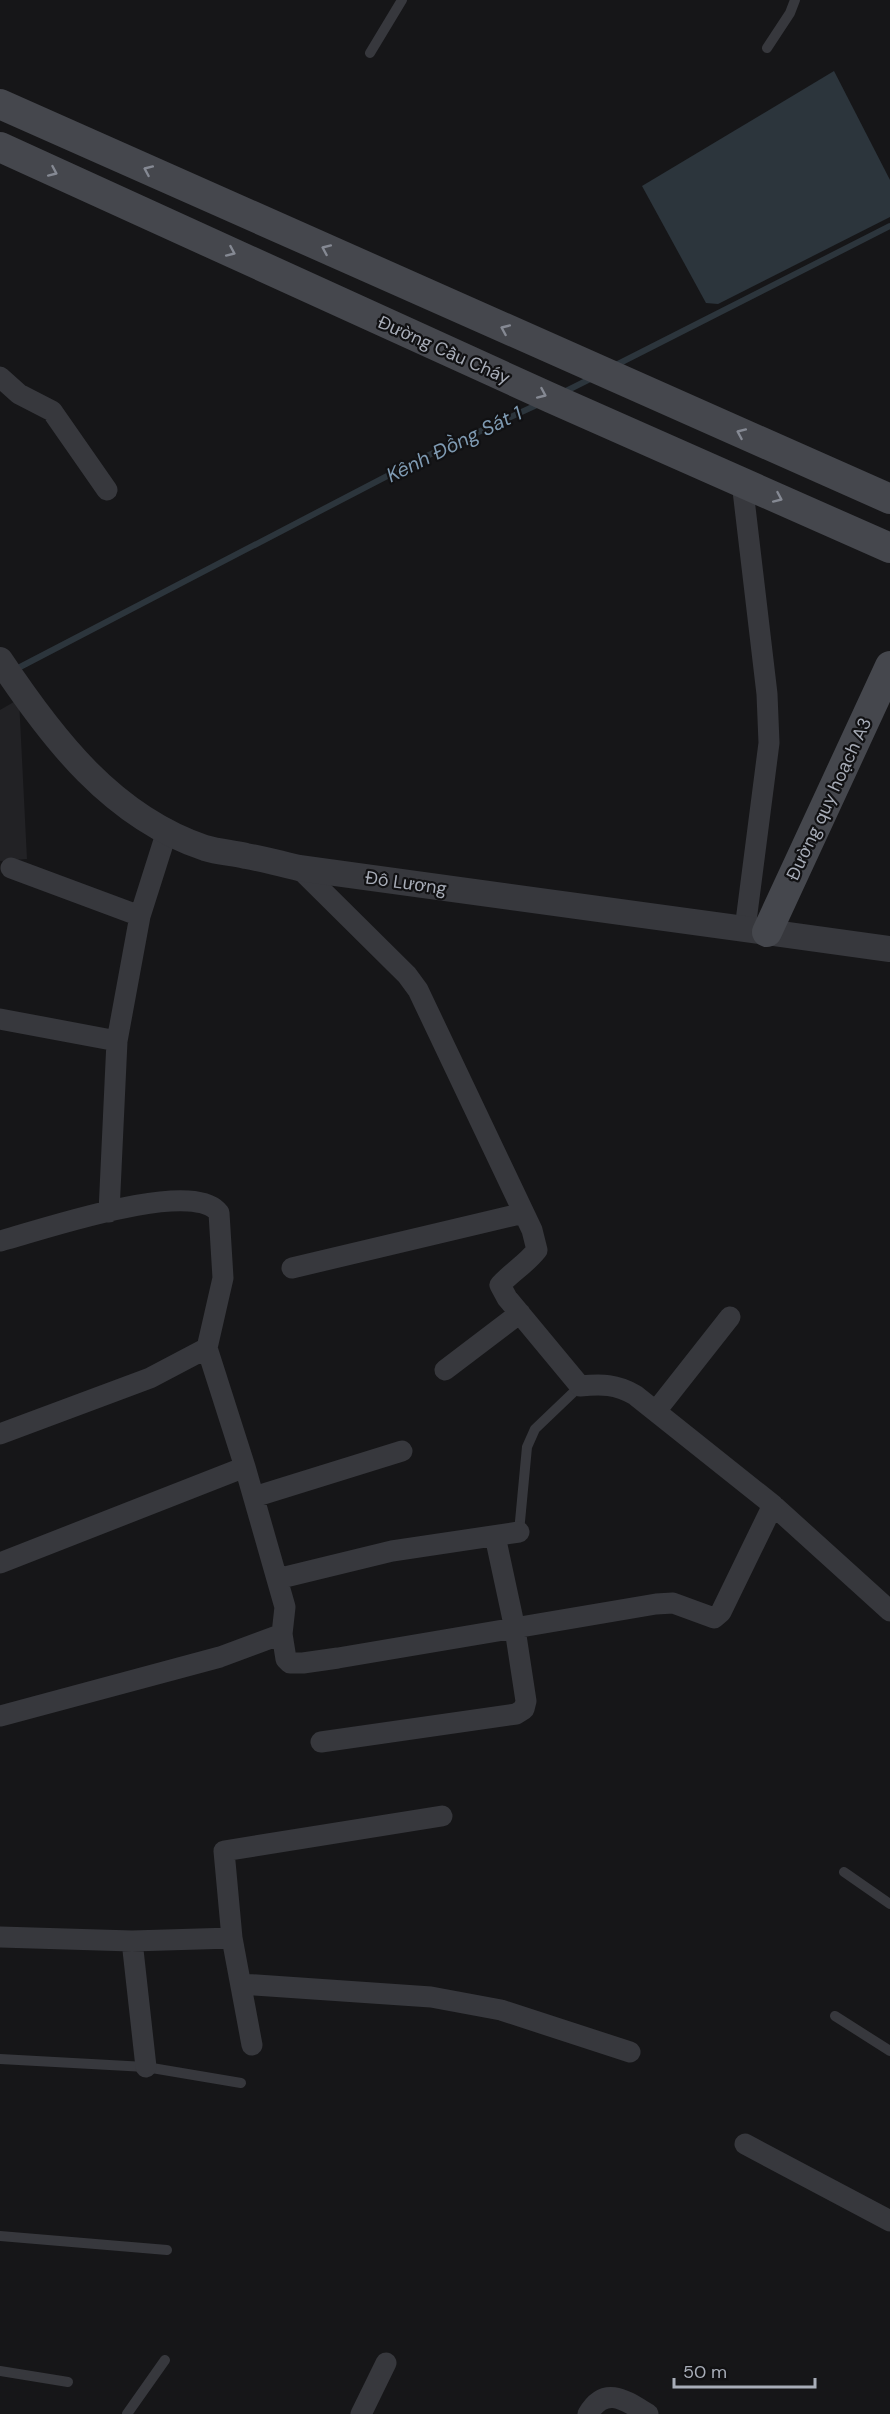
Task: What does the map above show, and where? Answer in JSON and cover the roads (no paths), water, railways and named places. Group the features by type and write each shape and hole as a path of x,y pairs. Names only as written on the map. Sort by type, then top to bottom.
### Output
{"main road":[{"path":"0,104 890,500"},
{"name":"Đường Cầu Cháy","path":"0,147 551,398 890,548"},
{"name":"Đường quy hoạch A3","path":"756,931 890,666"}],"street":[{"path":"0,377 19,394 52,411 107,490"},
{"path":"742,482 766,694 769,742 756,931"},
{"name":"Đô Lương","path":"0,660 63,747 83,770 121,804 167,831 206,848 299,868 890,949"},
{"path":"109,1212 117,1041 140,916 167,831"},
{"path":"11,868 140,916"},
{"path":"299,868 386,954 418,990 532,1230 537,1250 525,1265 510,1273 500,1285 520,1313 580,1386 605,1384 621,1386 656,1411 773,1505 890,1611"},
{"path":"0,1019 117,1041"},
{"path":"0,1241 137,1204 169,1199 192,1200 215,1208 221,1219 223,1278 207,1348 245,1467 285,1607 282,1634 286,1659 296,1664 656,1604 673,1604 710,1618 717,1617 722,1612 773,1505"},
{"path":"292,1268 525,1213"},
{"path":"445,1370 520,1313"},
{"path":"656,1411 730,1317"},
{"path":"0,1434 150,1378 207,1348"},
{"path":"254,1497 402,1451"},
{"path":"0,1563 245,1467"},
{"path":"277,1579 392,1551 519,1532"},
{"path":"321,1742 520,1713 524,1709 526,1701 515,1629 495,1536"},
{"path":"0,1716 220,1657 282,1634"},
{"path":"252,2045 232,1938 224,1851 442,1816"},
{"path":"0,1937 132,1941 232,1938"},
{"path":"132,1941 146,2067"},
{"path":"241,1984 431,1997 501,2010 630,2052"},
{"path":"745,2144 890,2221"},
{"path":"361,2414 386,2363"},
{"path":"588,2414 598,2401 608,2396 629,2402 648,2414"}],"lane":[{"path":"370,53 402,0"},
{"path":"767,48 790,13 795,0"},
{"path":"519,1532 527,1447 535,1429 580,1386"},
{"path":"844,1872 890,1905"},
{"path":"836,2016 890,2051"},
{"path":"0,2059 146,2067 241,2083"},
{"path":"0,2236 167,2250"},
{"path":"128,2414 165,2360"},
{"path":"0,2372 68,2382"}],"waterway":[{"name":"Kênh Đồng Sát 1","path":"614,366 890,226"},
{"name":"Kênh Đồng Sát 1","path":"564,392 592,378"},
{"name":"Kênh Đồng Sát 1","path":"20,667 416,461 541,403"}]}
